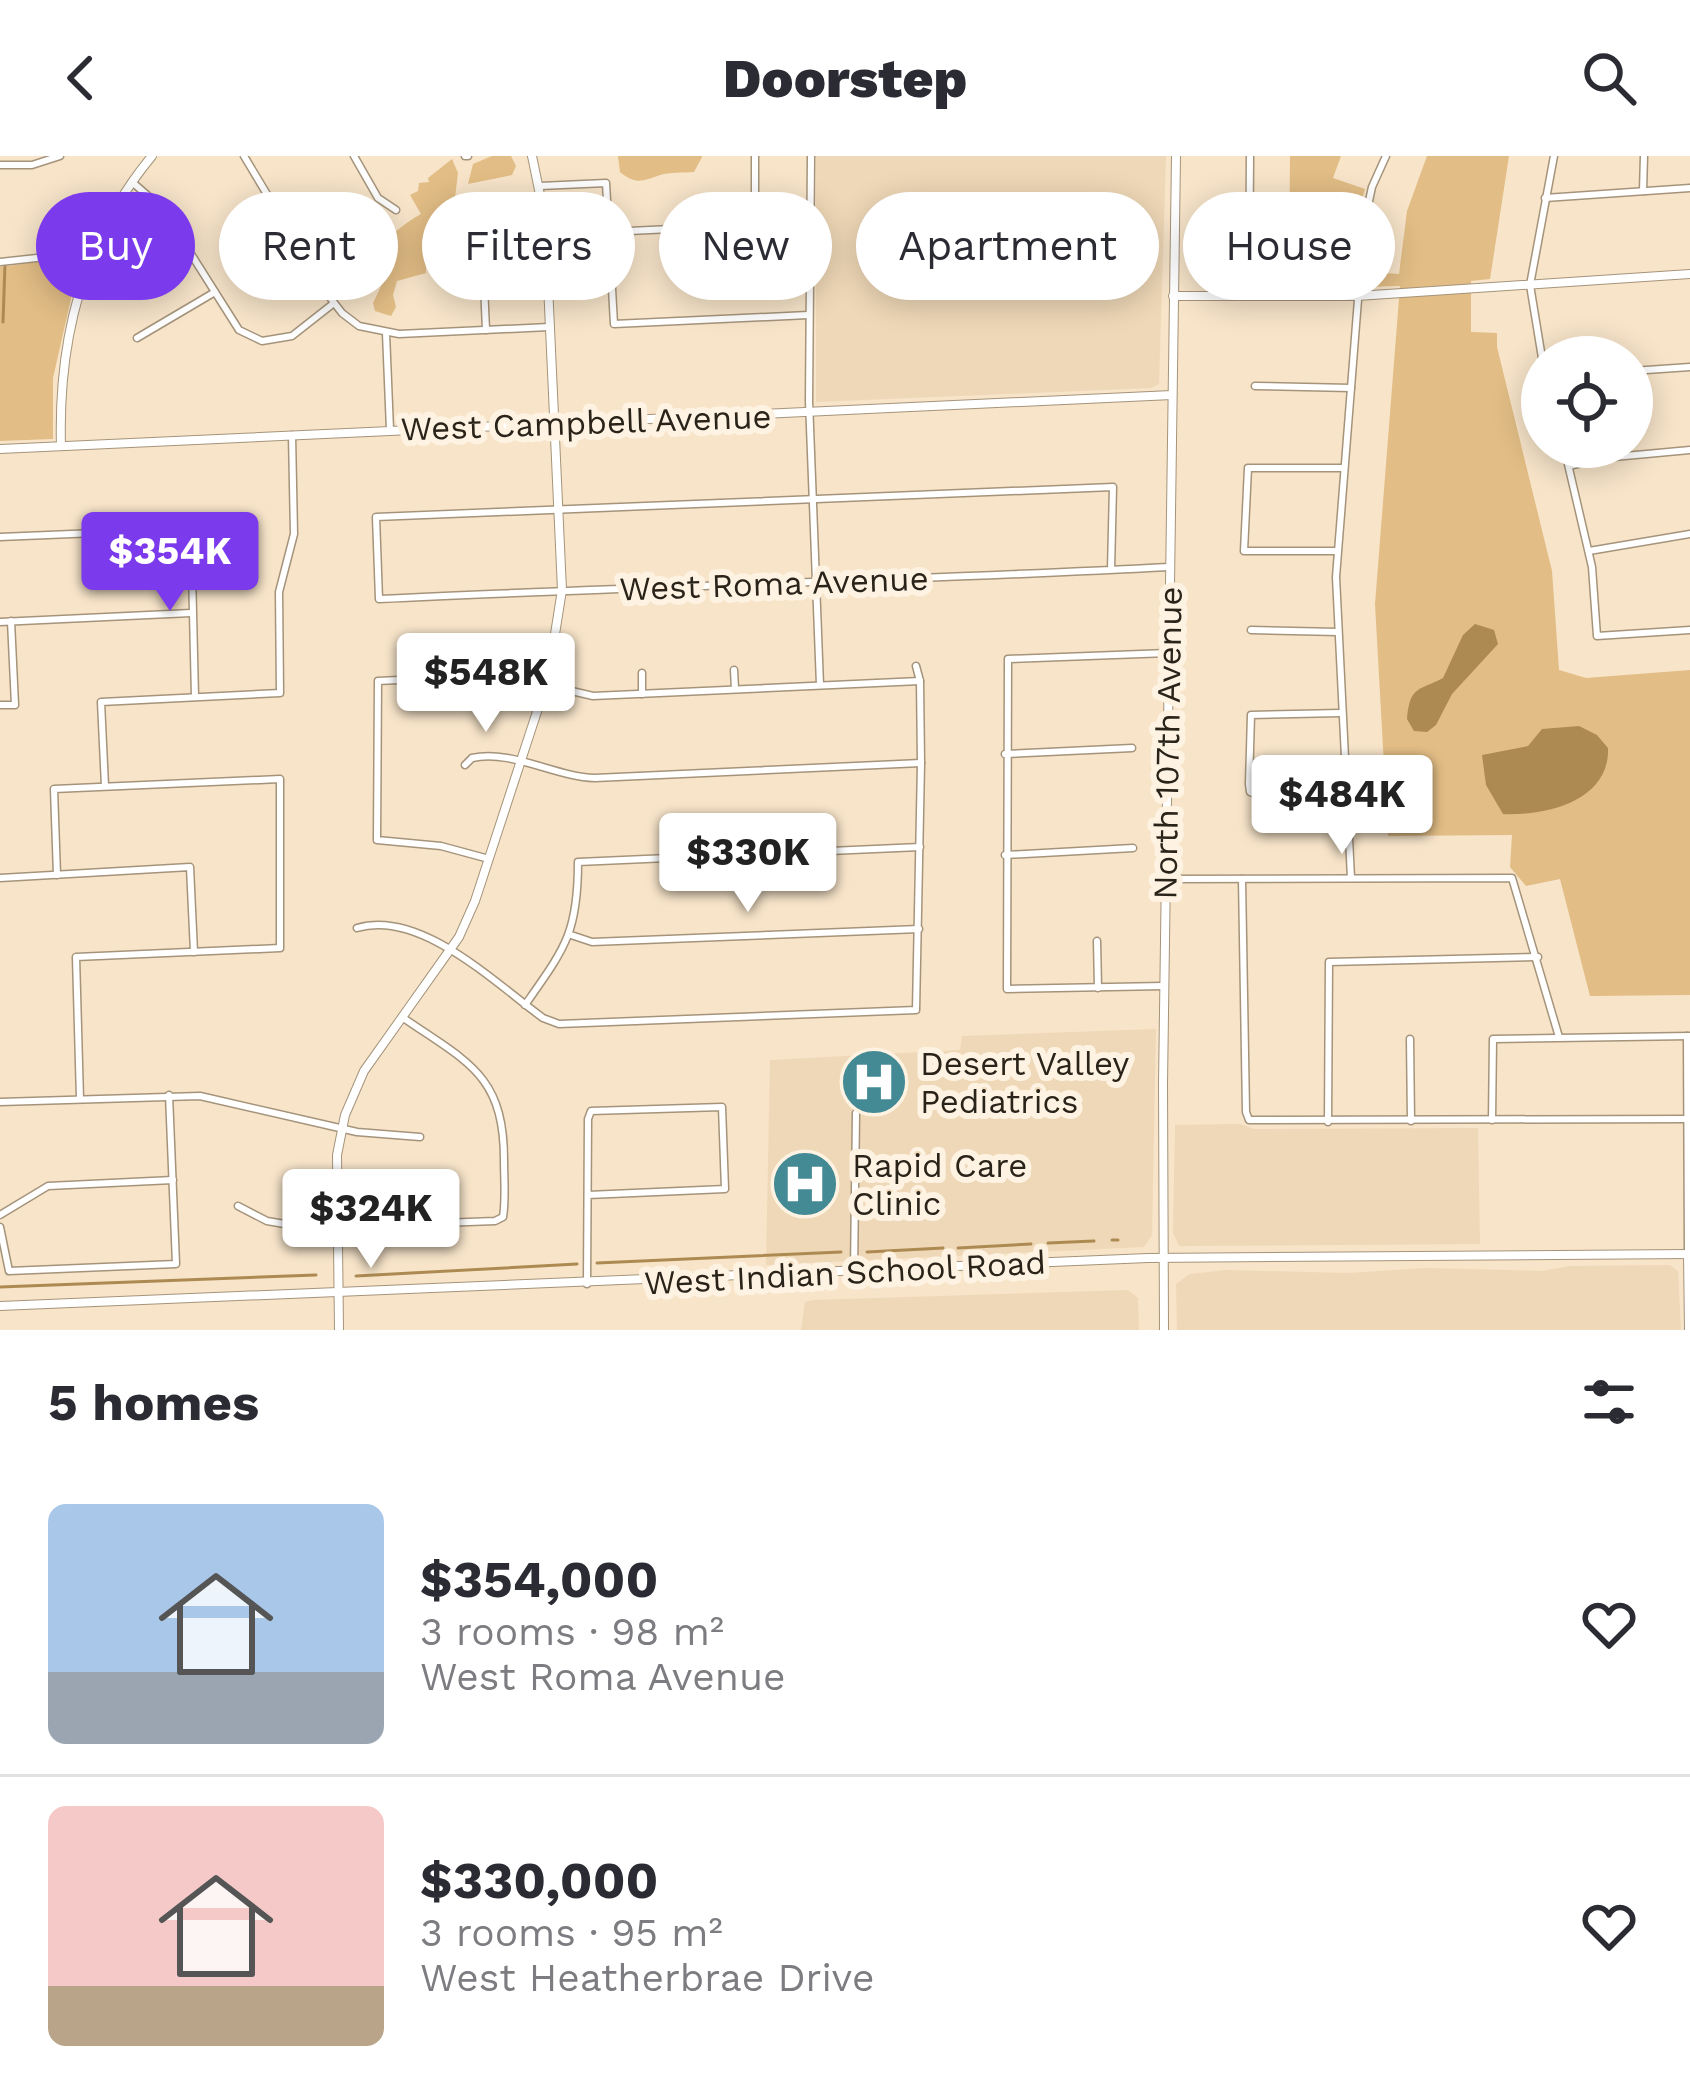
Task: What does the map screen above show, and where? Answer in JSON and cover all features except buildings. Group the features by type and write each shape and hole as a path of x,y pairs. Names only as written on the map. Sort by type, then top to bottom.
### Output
{"street":[{"path":"0,165 32,165 60,156"},
{"path":"127,192 152,156"},
{"path":"244,156 334,303 349,319 386,333 549,327"},
{"path":"354,156 375,192"},
{"path":"339,1330 341,1128 358,1083 468,919 546,685 560,621 549,327 540,186 532,156"},
{"path":"635,231 755,225 755,156"},
{"path":"811,156 809,412 820,685"},
{"name":"North 107th Avenue","path":"1164,1330 1176,156"},
{"path":"1250,156 1250,192"},
{"path":"1372,192 1385,156"},
{"path":"1538,336 1530,285 1554,156"},
{"path":"1643,191 1644,156"},
{"path":"132,182 162,208 231,320 250,336 262,340 292,335 334,303"},
{"path":"540,186 606,183 606,192"},
{"path":"1545,198 1690,188"},
{"path":"0,262 36,258"},
{"path":"1395,294 1690,274"},
{"path":"136,338 215,292"},
{"path":"1173,296 1183,296"},
{"path":"62,446 64,350 78,300"},
{"path":"485,300 487,330"},
{"path":"612,300 614,324 808,315"},
{"path":"1351,878 1337,551 1357,300"},
{"path":"386,333 390,430"},
{"path":"1653,370 1690,367"},
{"path":"1255,386 1351,388"},
{"name":"West Campbell Avenue","path":"0,448 1172,395"},
{"path":"105,787 101,702 280,693 278,605 293,534 292,435"},
{"path":"1653,453 1690,450"},
{"path":"1337,551 1244,551 1248,468 1344,468"},
{"path":"1569,468 1589,551 1597,636 1690,630"},
{"path":"559,509 1113,487 1111,570"},
{"name":"West Roma Avenue","path":"559,509 376,517 379,599 1169,567"},
{"path":"0,537 191,529 195,697"},
{"path":"1589,551 1690,534"},
{"path":"0,622 191,613"},
{"path":"0,705 15,705 11,621"},
{"path":"1251,630 1338,632"},
{"path":"1164,986 1007,989 1005,754 1008,659 1168,653"},
{"path":"358,928 375,923 414,930 543,1018 572,1026 916,1010 921,763 916,666"},
{"path":"734,670 735,689"},
{"path":"642,673 642,694"},
{"path":"489,860 441,846 377,840 378,681 502,675 593,696 920,682"},
{"path":"1341,713 1251,715 1250,792 1346,795"},
{"path":"1005,754 1132,748"},
{"path":"465,765 483,755 561,775 595,778 921,763"},
{"path":"57,875 54,789 280,779 280,948 76,957 80,1099"},
{"path":"525,1005 571,935 577,916 578,862 921,847"},
{"path":"1006,855 1133,848"},
{"path":"0,878 190,867 194,952"},
{"path":"1166,879 1513,878 1558,1037"},
{"path":"1242,879 1249,1120 1689,1119"},
{"path":"571,935 592,942 920,928"},
{"path":"1097,941 1099,988"},
{"path":"1328,1123 1329,962 1538,957"},
{"path":"238,1205 278,1224 337,1228 502,1217 504,1129 494,1093 469,1065 402,1017"},
{"path":"381,1023 391,1032"},
{"path":"1492,1120 1493,1039 1688,1036 1689,1330"},
{"path":"1410,1039 1411,1121"},
{"path":"494,1093 504,1087"},
{"path":"0,1227 8,1271 176,1264 170,1095"},
{"path":"0,1102 170,1095 215,1098 341,1128 420,1137"},
{"path":"587,1284 588,1118 591,1111 722,1107 724,1189 588,1195"},
{"path":"854,1272 856,1113"},
{"path":"0,1215 48,1186 172,1180"},
{"name":"West Indian School Road","path":"0,1306 1162,1258 1689,1255"}],"shaded area":[{"path":"492,156 511,156 516,166 512,175 468,184 473,164"},
{"path":"618,156 702,157 694,172 639,181 620,172"},
{"path":"816,156 1166,156 1159,384 816,402 816,300 832,300 832,192 816,192"},
{"path":"1290,156 1341,156 1333,178 1365,189 1364,192 1290,192"},
{"path":"1427,156 1509,156 1490,279 1471,281 1471,332 1497,333 1521,445 1521,468 1527,468 1552,571 1559,670 1586,678 1690,670 1690,995 1590,996 1560,879 1526,886 1510,867 1512,835 1388,836 1375,604 1400,286 1395,286 1395,274 1399,274 1407,211"},
{"path":"452,159 458,173 456,192 422,192 422,274 398,281 398,230 421,214 410,195"},
{"path":"36,262 36,300 71,300 53,378 53,439 0,441 0,267"},
{"path":"394,300 396,307 391,316 375,311 373,303"},
{"path":"1475,624 1494,630 1498,644 1452,694 1436,725 1427,732 1414,731 1407,719 1413,695 1443,678 1463,635"},
{"path":"1579,726 1597,735 1608,748 1598,781 1587,793 1556,808 1503,814 1486,785 1482,755 1528,746 1542,729"},
{"path":"1156,1029 1152,1235 1144,1247 766,1265 770,1060 960,1050 962,1036"},
{"path":"1240,1124 1254,1129 1478,1128 1480,1244 1179,1246 1173,1233 1175,1125"},
{"path":"1670,1265 1678,1271 1681,1330 1177,1330 1176,1284 1190,1274"},
{"path":"1128,1290 1138,1298 1139,1330 801,1330 805,1302 813,1300"}],"waterway":[{"path":"3,322 5,264"},
{"path":"1112,1240 1118,1240"},
{"path":"1048,1243 1094,1241"},
{"path":"958,1248 1031,1244"},
{"path":"867,1252 943,1248"},
{"path":"597,1263 841,1252"},
{"path":"356,1276 577,1264"},
{"path":"0,1287 316,1275"}],"place":[{"name":"Desert Valley Pediatrics","path":"874,1082"},
{"name":"Rapid Care Clinic","path":"805,1184"}]}
